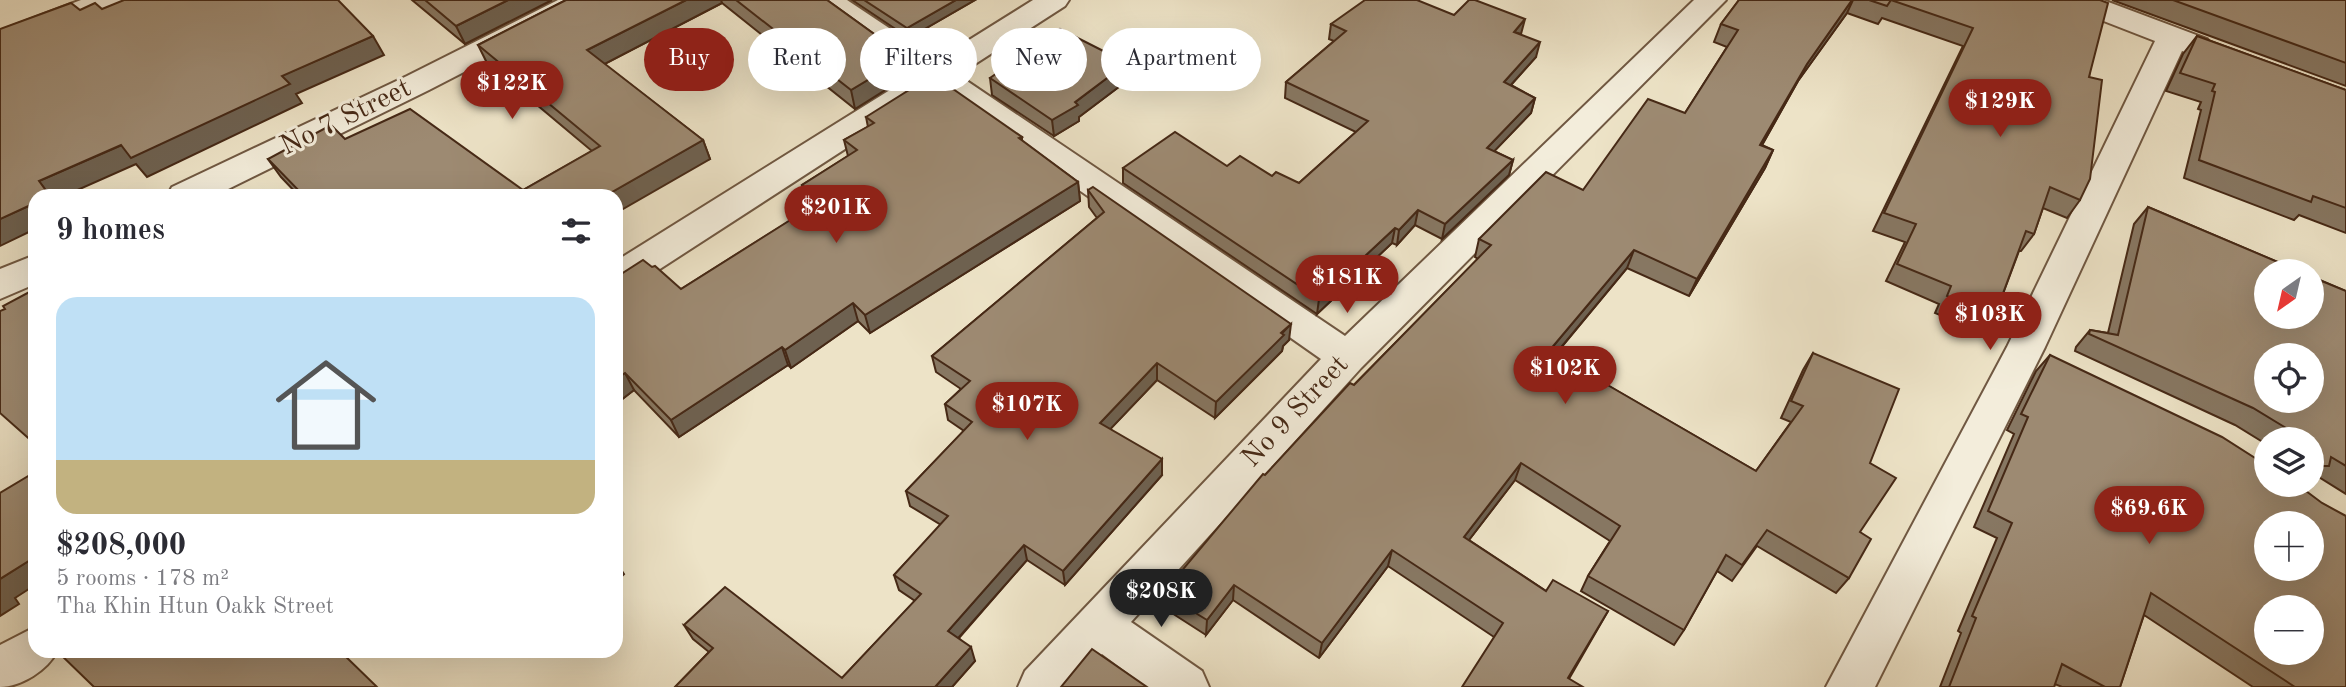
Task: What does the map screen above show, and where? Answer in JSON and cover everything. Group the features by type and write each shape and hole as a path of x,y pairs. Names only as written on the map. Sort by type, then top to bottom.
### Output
{"street":[{"name":"No 7 Street","path":"198,189 582,0"},
{"path":"827,0 867,28"},
{"path":"977,49 1054,0"},
{"name":"No 9 Street","path":"1042,687 1347,357 1711,0"},
{"path":"2076,0 2223,55"},
{"path":"0,42 99,1"},
{"path":"1850,687 2026,347 2173,37"},
{"path":"623,275 911,91"},
{"path":"957,91 1347,357"},
{"path":"0,285 28,271"},
{"path":"2026,347 2063,365"},
{"path":"1098,625 1185,687"},
{"path":"0,670 28,652"}],"building":[{"path":"124,0 338,0 373,36 282,76 290,84 131,158 121,145 39,181 45,189 28,189 28,206 0,219 0,29 71,3 80,10 95,3 102,9"},
{"path":"425,0 508,0 456,26"},
{"path":"566,0 686,0 587,50 703,140 617,189 525,189 600,146 478,45"},
{"path":"736,0 827,0 866,28 860,28 860,85 851,90 846,86 846,28 772,28"},
{"path":"864,0 956,0 907,28"},
{"path":"1365,0 1417,0 1454,15 1469,0 1475,0 1525,19 1514,32 1540,42 1504,82 1535,98 1487,148 1513,160 1445,224 1418,210 1399,230 1395,228 1319,299 1123,168 1175,132 1227,166 1240,156 1272,176 1276,172 1299,183 1368,121 1286,82 1346,31 1331,24"},
{"path":"1739,0 1852,0 1807,64 1760,145 1773,150 1697,279 1634,250 1549,351 1756,471 1803,406 1791,401 1813,353 1899,389 1870,463 1896,478 1860,532 1871,539 1849,578 1767,530 1742,565 1726,555 1684,630 1588,576 1620,526 1521,463 1464,537 1546,591 1553,580 1608,611 1568,678 1583,687 1462,687 1503,623 1392,550 1322,643 1234,585 1207,620 1163,593 1263,474 1265,475 1350,383 1354,385 1491,245 1479,239 1546,172 1583,190 1648,99 1685,113 1738,30 1721,24"},
{"path":"1869,0 1891,0 1887,6"},
{"path":"1891,0 2100,0 2108,3 2089,77 2102,80 2090,179 2080,200 2050,187 2034,234 2026,231 1995,315 1947,296 1951,286 1897,264 1916,224 1884,213 1973,28"},
{"path":"2173,0 2346,0 2346,63"},
{"path":"2197,36 2346,90 2346,208 2313,196 2311,202 2199,160 2215,84 2180,73"},
{"path":"1087,43 1101,50 1101,82 1075,102 1078,105 1052,120 1009,91 1087,91"},
{"path":"907,91 956,91 1022,137 1019,138 1078,182 865,315 853,303 785,350 782,347 671,420 625,373 623,374 623,273 643,260 652,267 655,266 681,289 822,200 802,185 857,150 844,140 874,123 866,117"},
{"path":"410,109 522,189 297,189 268,159 331,125 345,139"},
{"path":"1093,187 1291,324 1281,333 1284,335 1216,402 1157,363 1100,423 1162,459 1063,571 1024,545 948,631 971,647 935,687 675,687 713,648 684,625 725,587 842,678 921,594 894,575 948,516 906,491 972,422 945,404 970,381 932,356 1104,212 1088,190"},
{"path":"2148,207 2271,259 2254,259 2254,329 2324,329 2324,282 2346,291 2346,466 2331,457 2329,466 2324,466 2324,427 2284,427 2261,413 2324,413 2324,343 2254,343 2254,409 2089,334 2090,330 2118,335"},
{"path":"28,293 28,438 0,413 0,311 5,309 3,306"},
{"path":"2050,355 2222,437 2254,457 2254,497 2314,497 2346,516 2346,687 2295,687 2261,665 2324,665 2324,595 2254,595 2254,660 2151,593 2120,687 2105,687 2062,664 2054,687 1949,687 1976,618 1972,616 2012,523 1988,511 2028,417 2021,414"},
{"path":"28,476 28,561 0,579 0,493"},
{"path":"1092,649 1147,687 1061,687"},
{"path":"64,658 347,658 377,687 94,687"}]}
